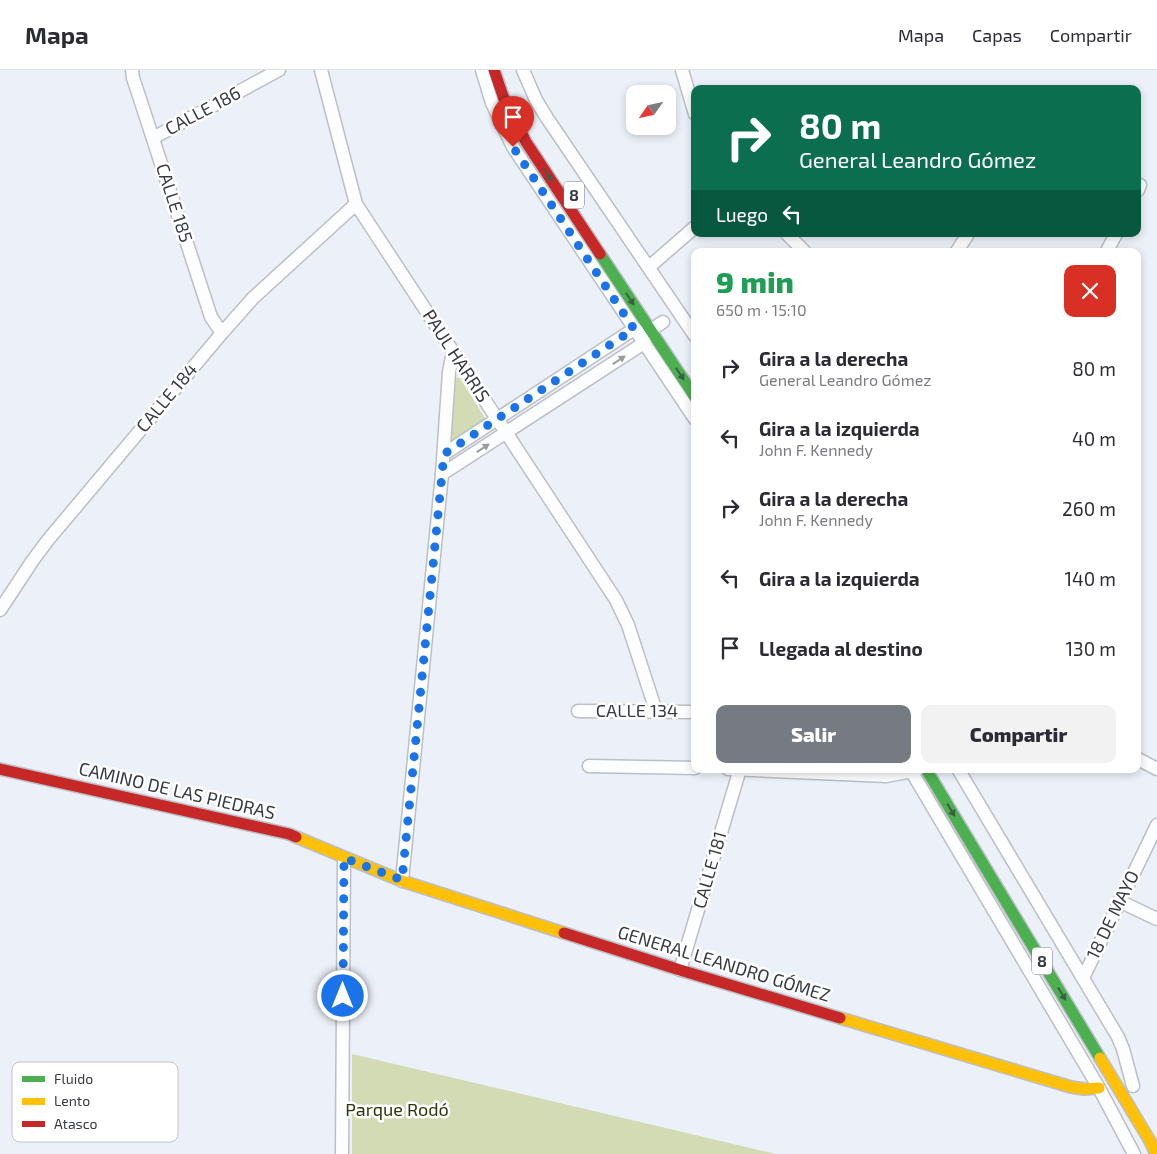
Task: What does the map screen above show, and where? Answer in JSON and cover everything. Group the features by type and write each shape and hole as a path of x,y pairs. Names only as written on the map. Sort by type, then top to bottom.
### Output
{"main road":[{"name":"8","path":"494,70 504,99 526,142 644,334 691,392"},
{"name":"8","path":"505,70 524,117 599,232"},
{"name":"CAMINO DE LAS PIEDRAS","path":"0,769 263,827 289,834 344,858"},
{"name":"8","path":"928,773 1150,1141 1156,1154"},
{"name":"GENERAL LEANDRO GÓMEZ","path":"344,858 402,880 680,970 1071,1086 1084,1089 1099,1088"},
{"path":"1108,1046 1135,1090"}],"street":[{"name":"CALLE 185","path":"132,70 211,316 222,333"},
{"name":"CALLE 186","path":"153,138 279,70"},
{"name":"PAUL HARRIS","path":"321,70 356,204 616,600 628,625 656,711"},
{"path":"482,70 492,103 513,147 644,334 691,412"},
{"path":"523,70 536,100 547,118 691,330"},
{"path":"682,70 691,100"},
{"name":"CALLE 184","path":"0,610 48,540 222,333 253,298 356,204"},
{"path":"649,267 691,230"},
{"path":"790,237 801,248"},
{"path":"959,248 966,237"},
{"path":"442,474 506,433 663,321"},
{"path":"444,454 497,419 644,334"},
{"path":"402,880 444,454 449,372 453,352"},
{"name":"CALLE 134","path":"578,710 691,712"},
{"path":"1141,761 1157,769"},
{"path":"589,766 691,768"},
{"name":"CALLE 181","path":"680,970 739,773"},
{"path":"823,773 886,776 900,773"},
{"path":"915,773 1099,1088 1134,1154"},
{"path":"960,773 1118,1037 1135,1090"},
{"name":"18 DE MAYO","path":"1083,978 1157,825"},
{"path":"342,1154 344,858"},
{"path":"1119,901 1157,919"}],"green space":[{"path":"456,378 460,378 485,418 484,423 456,440 452,439 449,434 453,381"},
{"name":"Parque Rodó","path":"352,1054 776,1154 352,1154"}],"traffic: fast":[{"path":"600,254 691,391"},
{"path":"928,773 1100,1058"}],"traffic: slow":[{"path":"296,837 402,881 564,933"},
{"path":"840,1018 1071,1087 1084,1089 1099,1088"},
{"path":"1100,1058 1156,1154"}],"traffic: jam":[{"path":"494,70 504,99 526,142 600,254"},
{"path":"0,769 296,837"},
{"path":"564,933 840,1018"}],"route":[{"path":"343,996 344,858 402,880 444,454 634,329 513,147"}]}
